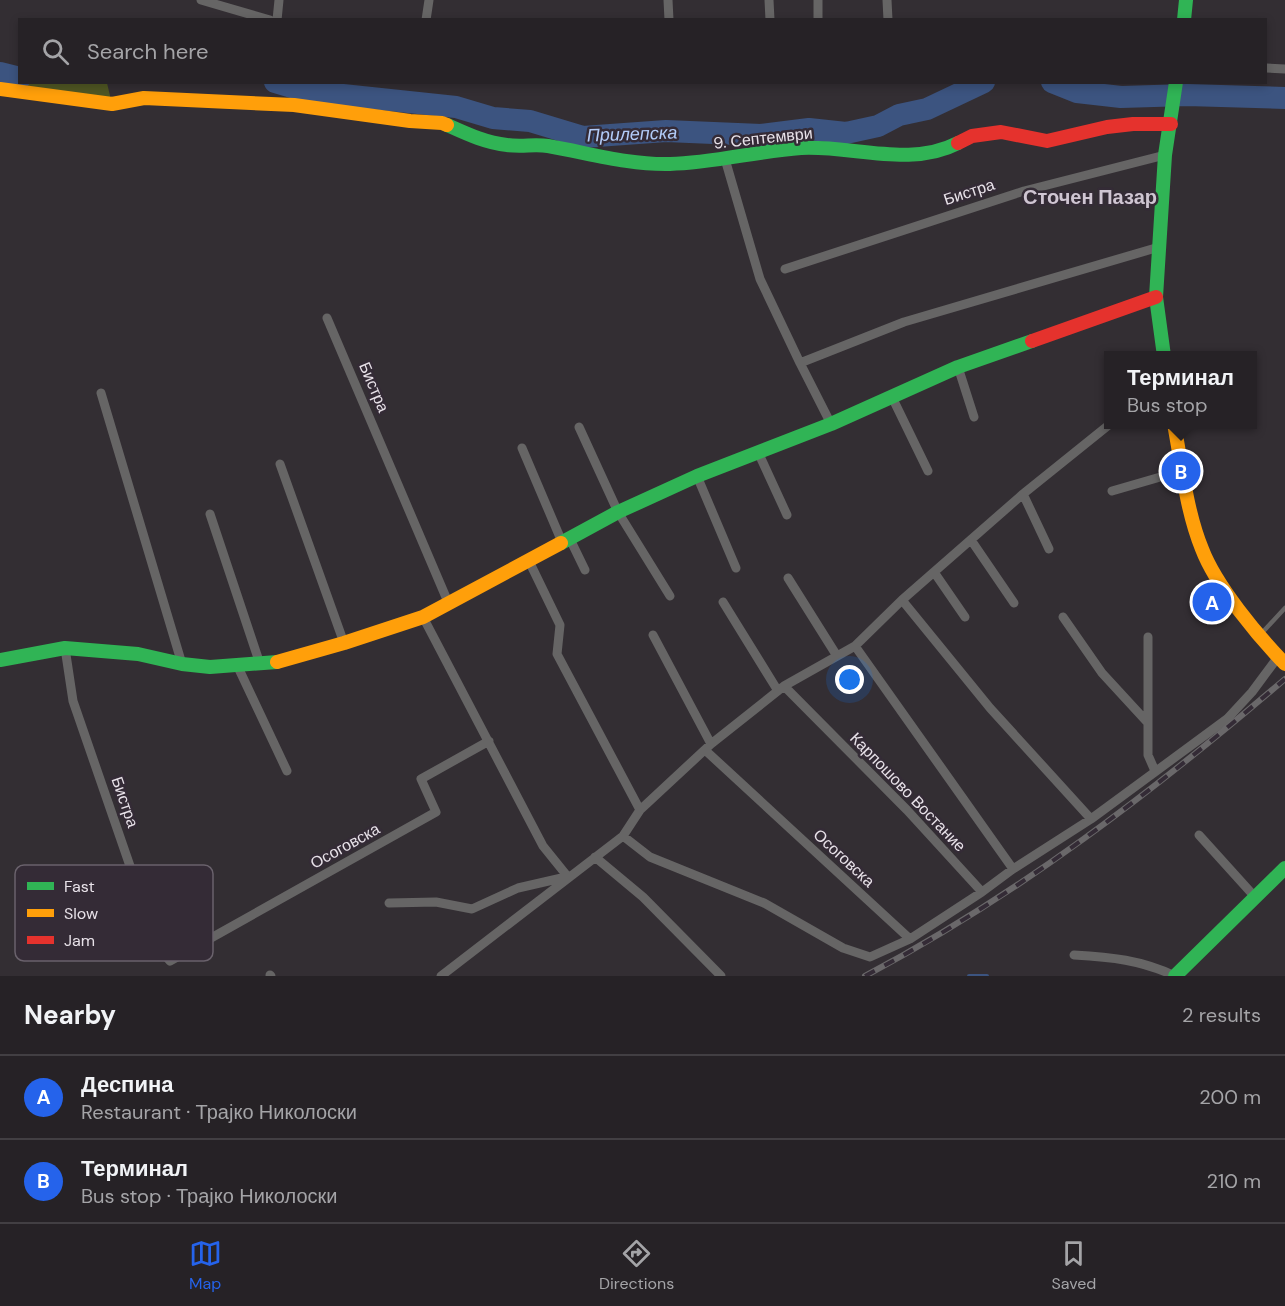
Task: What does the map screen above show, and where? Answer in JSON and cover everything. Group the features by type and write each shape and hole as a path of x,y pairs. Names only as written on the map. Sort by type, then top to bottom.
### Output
{"street":[{"path":"201,0 263,18"},
{"path":"277,18 279,0"},
{"path":"426,18 429,0"},
{"path":"669,0 669,18"},
{"path":"769,0 770,18"},
{"path":"818,0 818,18"},
{"path":"887,0 888,18"},
{"path":"1184,18 1186,0"},
{"path":"1267,68 1285,69"},
{"path":"1163,351 1156,297 1165,155 1176,84"},
{"name":"9. Септември","path":"0,89 112,104 144,98 294,105 410,121 442,123 475,138 507,145 546,146 618,161 668,164 802,148 916,155 945,150 972,136 1000,132 1047,141 1107,127 1171,124"},
{"name":"Бистра","path":"785,269 1024,191 1165,155"},
{"path":"725,159 760,279 831,424"},
{"path":"800,363 904,322 1159,247"},
{"path":"0,660 65,648 117,651 210,667 284,661 344,643 423,617 565,539 697,476 831,424 958,367 1156,297"},
{"name":"Бистра","path":"327,318 448,602"},
{"path":"958,367 974,417"},
{"path":"101,393 182,664"},
{"path":"892,397 928,471"},
{"path":"579,427 618,512 670,596"},
{"path":"441,976 623,836 640,810 708,747 781,689 855,646 902,600 970,540 1104,429"},
{"path":"623,836 650,856 764,903 843,948 870,957 910,939 982,892 1013,868 1091,819 1227,718 1282,660 1258,636 1220,582 1202,551 1181,471 1175,429"},
{"path":"522,448 565,539 585,570"},
{"path":"758,452 787,515"},
{"path":"280,464 344,643"},
{"path":"1112,491 1181,471"},
{"path":"697,476 736,568"},
{"path":"1023,494 1049,549"},
{"path":"210,514 260,664"},
{"path":"970,540 1014,603"},
{"path":"528,559 560,625 557,654 640,810"},
{"path":"934,572 965,617"},
{"path":"789,578 837,656"},
{"path":"902,600 990,708 1091,819"},
{"path":"723,602 781,689"},
{"path":"423,617 543,846 568,877"},
{"path":"1063,617 1102,673 1148,723"},
{"name":"Осоговска","path":"653,635 708,747 910,939"},
{"path":"1148,637 1148,755 1155,771"},
{"name":"Карпошово Востание","path":"855,646 1013,868"},
{"name":"Бистра","path":"65,648 73,701 129,865"},
{"path":"237,665 287,771"},
{"name":"Карпошово Востание","path":"781,689 908,810 982,892"},
{"name":"Осоговска","path":"213,937 436,812 421,779 489,741"},
{"path":"1199,835 1254,897"},
{"path":"595,856 643,897 721,976"},
{"path":"1074,955 1116,957 1155,966 1175,976 1285,868"},
{"path":"389,903 436,902 472,909 518,888 568,877"}],"lane":[{"path":"1258,636 1285,608"}],"green space":[{"path":"0,73 18,78 18,84 107,84 112,104 0,89"}],"waterway":[{"name":"Прилепска","path":"0,73 18,78"},
{"name":"Прилепска","path":"282,84 305,91 456,107 493,118 530,121 583,137 666,131 761,135 809,129 846,133 878,126 899,115 927,109 980,84"},
{"name":"Прилепска","path":"1057,84 1077,92 1121,97 1187,95 1285,98"},
{"path":"969,976 987,976"}],"railway":[{"path":"865,976 976,911 1083,839 1186,761 1285,679"}],"traffic: fast":[{"path":"1184,18 1186,0"},
{"path":"1163,351 1156,297 1165,155 1176,84"},
{"path":"447,125 477,138 499,144 548,146 624,161 654,164 703,162 801,148 881,154 920,154 958,143"},
{"path":"561,543 618,512 697,476 831,424 958,367 1032,341"},
{"path":"0,660 65,648 138,654 182,664 210,667 277,662"},
{"path":"1175,976 1285,868"}],"traffic: slow":[{"path":"0,89 112,104 144,98 294,105 447,125"},
{"path":"1175,429 1192,519 1208,563 1239,610 1285,664"},
{"path":"277,662 423,617 561,543"}],"traffic: jam":[{"path":"958,143 972,136 1001,132 1047,141 1107,127 1171,124"},
{"path":"1032,341 1156,297"}],"place":[{"name":"Терминал","path":"1181,471"},
{"name":"Деспина","path":"1212,602"}],"district":[{"name":"Сточен Пазар","path":"1090,197"}]}
